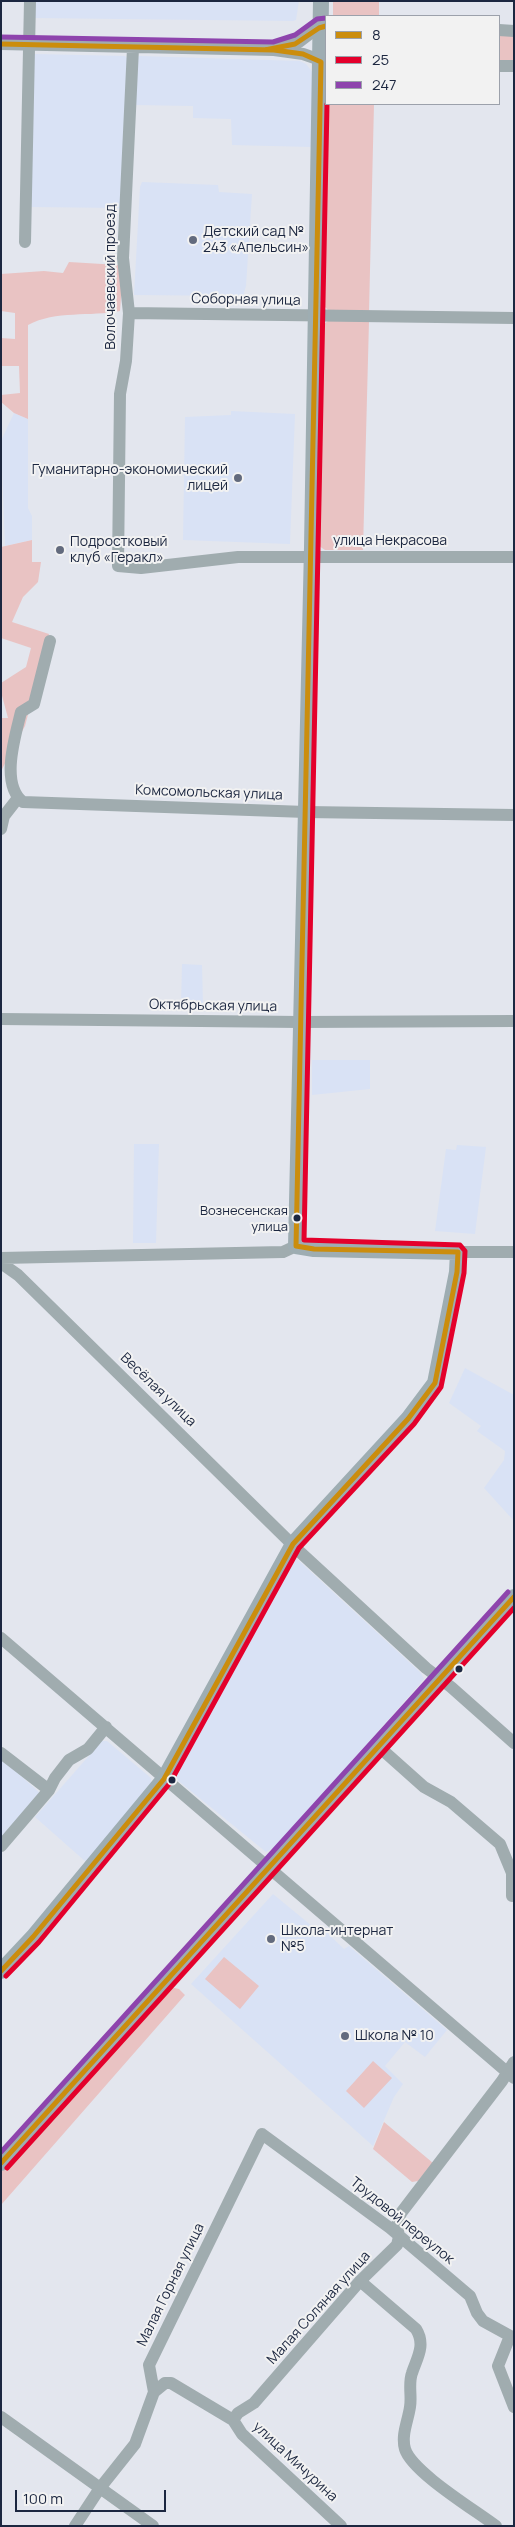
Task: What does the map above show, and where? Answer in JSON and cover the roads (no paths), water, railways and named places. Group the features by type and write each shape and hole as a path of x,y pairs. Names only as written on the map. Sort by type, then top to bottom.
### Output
{"main road":[{"path":"1,1971 46,1922 164,1779 293,1544 408,1419 435,1383 457,1272 458,1252 314,1249 296,1246 315,316 323,62 321,1"},
{"path":"1,2162 270,1868 439,1678 511,1605"}],"street":[{"path":"25,242 30,1"},
{"path":"274,50 299,42 323,26"},
{"path":"500,30 514,31"},
{"path":"1,44 274,50 303,54 323,62"},
{"name":"Волочаевский проезд","path":"118,566 120,394 126,361 129,313 123,258 133,48"},
{"path":"500,66 514,66"},
{"name":"Соборная улица","path":"129,313 514,318"},
{"name":"улица Некрасова","path":"118,566 141,568 238,557 514,557"},
{"path":"1,829 4,816 20,800 13,792 9,778 18,726 21,712 34,704 50,641"},
{"name":"Комсомольская улица","path":"20,800 306,812 514,815"},
{"name":"Октябрьская улица","path":"1,1019 300,1022 514,1021"},
{"path":"1,1258 283,1252 296,1246"},
{"path":"458,1252 514,1252"},
{"name":"Весёлая улица","path":"1,1263 25,1282 293,1544 439,1678 514,1743"},
{"path":"1,1638 164,1779 512,2071"},
{"path":"1,1846 49,1790 55,1778 70,1760 88,1748 106,1727"},
{"path":"378,1746 424,1787 451,1802 500,1844 512,1873 512,1896"},
{"path":"1,1753 49,1790"},
{"name":"Малая Соляная улица","path":"233,2420 238,2413 254,2403 360,2281 397,2245 401,2213 512,2071"},
{"name":"Трудовой переулок","path":"262,2134 343,2192 399,2237 470,2296 477,2313 484,2321 512,2337"},
{"name":"Малая Горная улица","path":"154,2392 149,2366 262,2134"},
{"path":"360,2281 416,2329 420,2336 419,2356 410,2379 412,2398 406,2423 404,2443 409,2457 424,2472 496,2526"},
{"path":"512,2337 498,2366 514,2407"},
{"name":"улица Мичурина","path":"154,2392 165,2383 171,2383 233,2420 242,2434 342,2526"},
{"path":"76,2526 100,2488 135,2444 154,2392"},
{"path":"1,2417 153,2526"}],"place":[{"name":"Детский сад № 243 «Апельсин»","path":"193,240"},
{"name":"Гуманитарно-экономический лицей","path":"238,478"},
{"name":"Подростковый клуб «Геракл»","path":"60,550"},
{"name":"Вознесенская улица","path":"297,1218"},
{"name":"Школа-интернат №5","path":"271,1939"},
{"name":"Школа № 10","path":"345,2036"}]}
